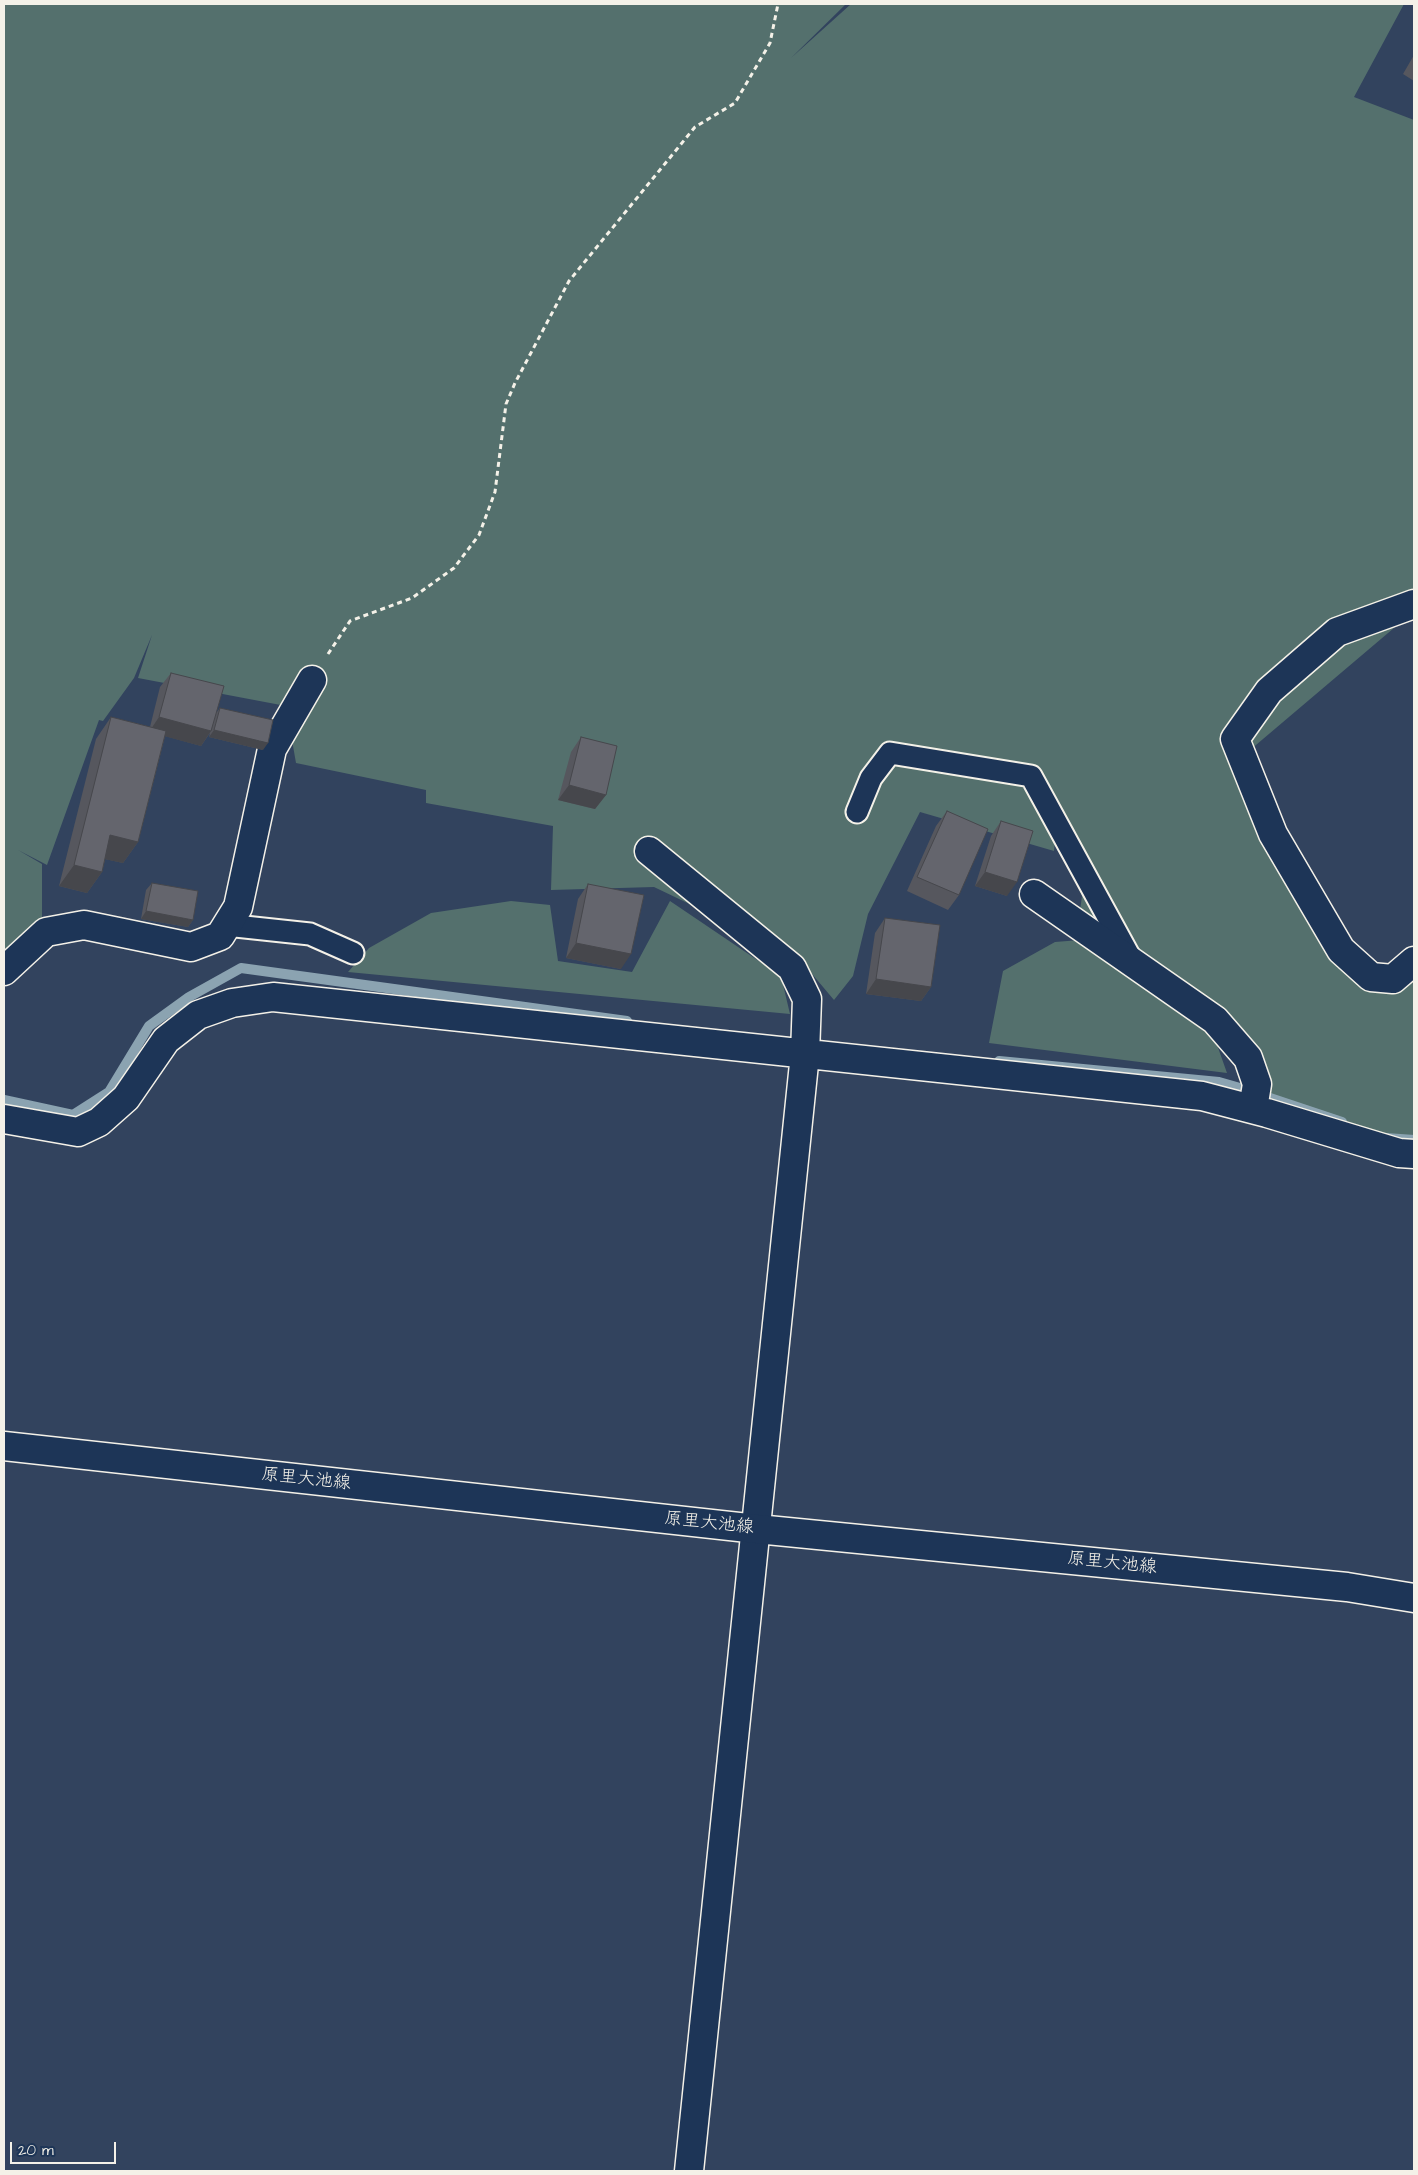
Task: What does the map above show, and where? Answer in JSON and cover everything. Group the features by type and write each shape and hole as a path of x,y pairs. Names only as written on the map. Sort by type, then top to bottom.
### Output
{"street":[{"path":"1414,604 1337,632 1269,691 1236,739 1273,834 1341,950 1371,976 1393,979 1414,961"},
{"path":"4,971 46,932 84,925 191,947 220,936 238,907 272,750 312,680"},
{"path":"649,851 792,968 807,999 805,1054 689,2171"},
{"path":"1034,894 1214,1020 1248,1058 1257,1084 1253,1109"},
{"path":"4,1119 78,1132 98,1122 126,1098 166,1040 198,1015 232,1003 272,997 1202,1096 1253,1109 1399,1153 1414,1154"},
{"name":"原里大池線","path":"4,1446 757,1529 1347,1587 1414,1598"}],"lane":[{"path":"858,812 871,778 890,753 1031,776 1133,964"},
{"path":"226,925 310,934 353,953"}],"path":[{"path":"312,680 350,621 412,598 454,568 479,535 495,492 506,404 514,383 569,281 696,127 735,103 770,43 778,4"}],"green space":[{"path":"4,4 846,4 791,58 851,4 1404,4 1354,97 1414,120 1414,611 1230,767 1371,976 1414,955 1414,1154 1262,1103 1248,1058 1078,925 1082,896 1059,845 1059,801 1054,851 920,812 868,914 853,976 834,1000 796,955 654,887 551,890 553,826 426,803 426,790 296,763 286,706 138,678 152,635 134,678 103,721 99,720 47,865 18,850 42,864 42,935 4,961"},
{"path":"511,901 550,905 558,961 632,972 670,901 781,976 790,1014 348,972 369,948 431,913"},
{"path":"1080,940 1215,1039 1227,1073 989,1043 1003,971 1055,942"}],"building":[{"path":"171,673 224,686 211,731 159,717"},
{"path":"220,708 273,720 268,743 214,730"},
{"path":"111,717 166,731 138,842 110,835 102,872 74,865"},
{"path":"581,737 617,746 606,795 569,785"},
{"path":"947,811 988,829 959,895 917,877"},
{"path":"1001,821 1033,831 1017,882 985,872"},
{"path":"152,883 198,891 193,920 146,911"},
{"path":"588,884 644,895 631,954 576,943"},
{"path":"885,918 940,925 931,987 876,979"}],"waterway":[{"path":"4,1100 73,1115 109,1092 149,1026 189,997 241,968 627,1021"},
{"path":"999,1061 1219,1082 1240,1088"},
{"path":"1267,1097 1342,1122"},
{"path":"1386,1138 1414,1140"}]}
